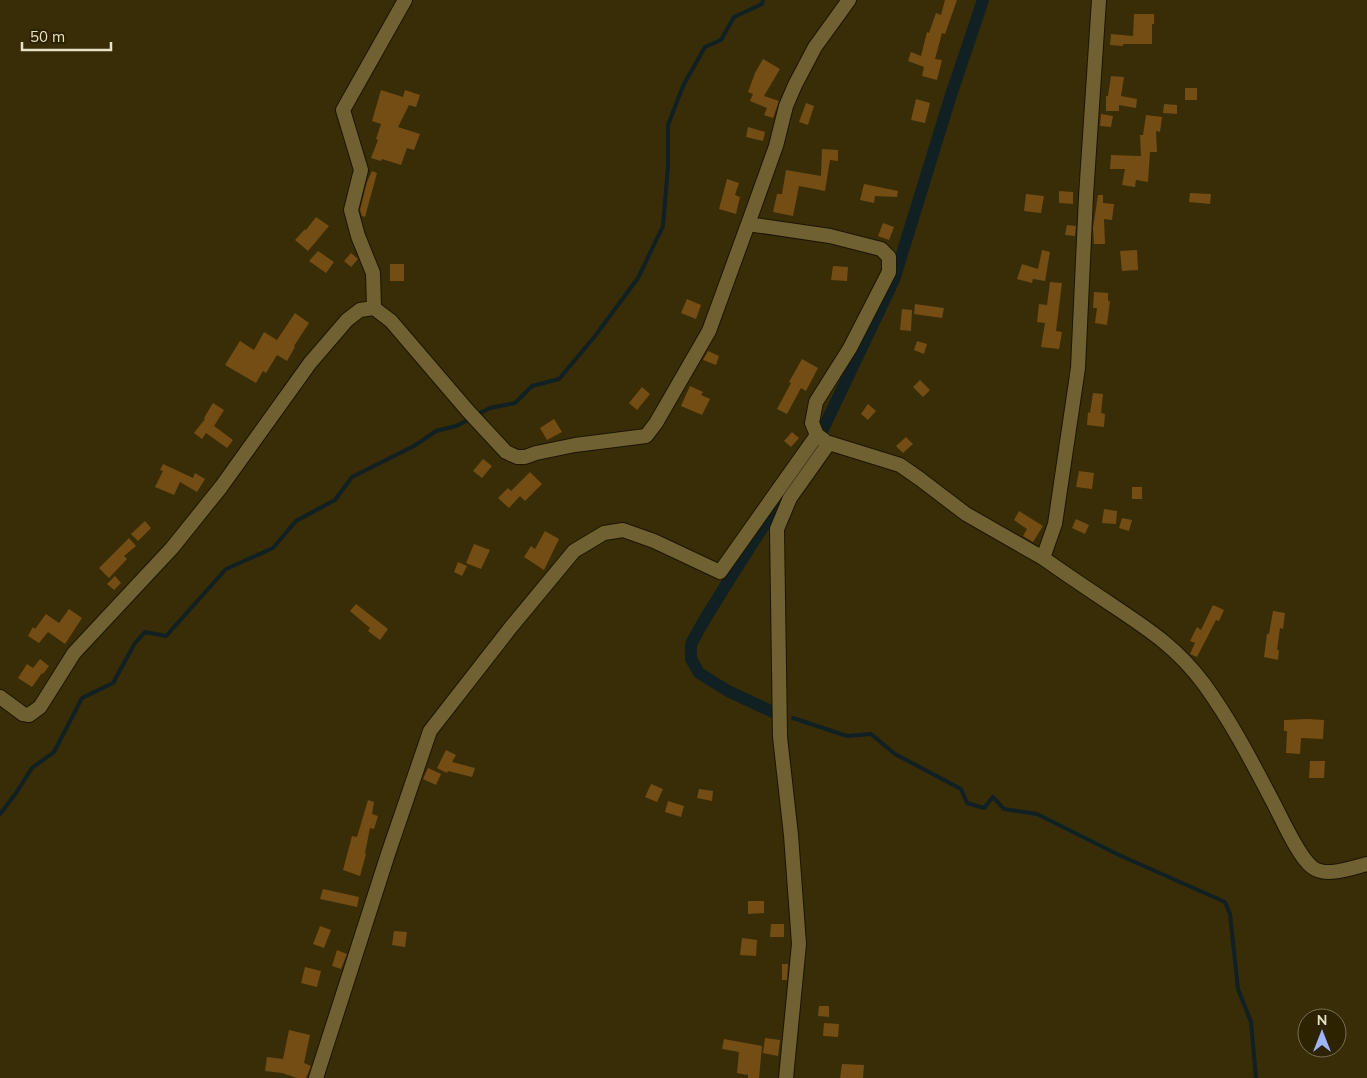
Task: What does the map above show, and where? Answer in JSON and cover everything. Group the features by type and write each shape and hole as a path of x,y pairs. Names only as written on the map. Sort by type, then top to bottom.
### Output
{"street":[{"path":"374,308 372,273 358,236 351,210 361,170 343,110 405,0"},
{"path":"0,697 23,714 29,715 40,707 74,654 172,548 221,486 310,363 347,320 360,310 374,308 391,321 506,452 517,457 526,457 536,453 575,445 646,436 656,423 709,331 776,146 786,106 795,85 815,48 849,0"},
{"path":"1043,558 1055,524 1078,368 1086,196 1099,0"},
{"path":"748,224 830,236 881,249 889,256 889,272 850,348 816,402 812,423 823,439 900,465 966,514 1043,558 1159,637 1184,659 1204,684 1228,720 1300,853 1312,868 1324,872 1336,872 1367,864"},
{"path":"316,1078 388,854 430,732 511,627 574,551 604,533 624,530 654,541 720,572 823,439"},
{"path":"786,1078 800,944 791,835 780,737 777,529 790,498 823,439"}],"building":[{"path":"945,0 957,0 945,34 942,33 935,59 942,60 937,80 922,76 924,67 908,61 911,52 921,56 927,32 929,33 936,13 941,15"},
{"path":"1134,14 1154,14 1152,44 1110,45 1111,34 1133,36"},
{"path":"763,59 780,69 764,96 779,101 773,118 764,115 767,108 750,101 753,94 748,92"},
{"path":"1111,76 1124,77 1121,96 1137,99 1136,108 1119,105 1119,111 1106,111 1106,96 1108,96"},
{"path":"1185,88 1197,88 1197,100 1185,100"},
{"path":"381,90 403,97 405,90 420,95 416,107 409,105 398,127 420,134 414,150 407,148 401,165 382,159 381,161 371,158 378,140 376,139 381,124 372,121"},
{"path":"916,99 930,103 925,123 911,120"},
{"path":"806,103 814,106 808,125 799,122"},
{"path":"1164,104 1177,105 1177,114 1163,113"},
{"path":"1101,114 1113,116 1111,127 1100,126"},
{"path":"1146,115 1162,117 1160,132 1156,131 1157,152 1150,152 1148,182 1136,180 1135,187 1122,185 1125,169 1110,169 1111,155 1141,156 1140,135 1143,135"},
{"path":"748,127 765,132 763,141 746,137"},
{"path":"822,149 838,150 838,161 830,160 825,191 799,186 793,216 773,212 777,194 782,194 786,170 821,176"},
{"path":"372,171 377,173 365,217 362,216 360,210 367,182"},
{"path":"727,179 739,183 735,195 740,197 736,214 719,209"},
{"path":"864,184 898,191 897,197 875,196 874,203 860,200"},
{"path":"1059,191 1073,192 1073,204 1059,203"},
{"path":"1190,193 1211,194 1210,204 1189,202"},
{"path":"1026,194 1044,196 1041,213 1024,211"},
{"path":"1098,195 1103,195 1103,203 1114,204 1112,220 1104,219 1105,244 1094,244 1093,228"},
{"path":"316,217 329,226 308,251 295,240"},
{"path":"883,223 894,227 889,240 878,236"},
{"path":"1067,225 1076,226 1075,236 1065,235"},
{"path":"1042,250 1050,252 1045,281 1033,279 1032,283 1017,279 1022,264 1038,269"},
{"path":"1137,250 1138,270 1122,271 1120,251"},
{"path":"318,251 334,262 326,273 309,261"},
{"path":"351,253 358,259 351,267 344,261"},
{"path":"390,264 404,264 404,281 390,281"},
{"path":"833,266 848,267 847,281 831,280"},
{"path":"1050,282 1062,283 1056,331 1062,332 1059,349 1041,347 1045,323 1037,322 1039,304 1047,305"},
{"path":"1094,292 1108,293 1108,301 1110,301 1107,325 1095,323 1097,308 1093,308"},
{"path":"687,299 701,305 696,319 681,313"},
{"path":"915,304 944,308 942,318 914,314"},
{"path":"902,309 912,310 911,331 900,330"},
{"path":"295,313 309,323 287,361 277,355 266,373 263,371 256,383 225,365 240,341 254,350 264,332 277,340"},
{"path":"917,341 927,344 924,354 914,350"},
{"path":"708,351 719,356 716,365 703,360"},
{"path":"802,359 818,368 806,391 801,388 787,414 777,409"},
{"path":"920,380 930,390 923,397 913,387"},
{"path":"690,386 703,392 701,395 710,399 702,415 681,406"},
{"path":"642,387 650,394 637,410 629,403"},
{"path":"1093,393 1103,394 1101,413 1105,414 1104,427 1087,425"},
{"path":"213,403 224,410 214,426 233,440 227,448 206,433 202,439 194,433 205,419"},
{"path":"868,404 876,411 868,420 861,414"},
{"path":"554,419 562,432 547,440 540,428"},
{"path":"792,432 799,438 791,447 784,441"},
{"path":"906,437 913,444 903,453 896,446"},
{"path":"483,459 492,466 482,478 473,471"},
{"path":"163,464 193,478 195,473 205,479 197,492 180,482 174,495 155,487 163,471 160,470"},
{"path":"1079,471 1094,473 1092,489 1076,487"},
{"path":"530,472 542,484 525,501 520,496 509,508 498,498 508,488 511,491"},
{"path":"1132,487 1142,487 1142,499 1132,499"},
{"path":"1104,509 1117,511 1116,524 1102,523"},
{"path":"1019,511 1043,526 1033,542 1023,536 1027,529 1014,520"},
{"path":"1122,518 1132,520 1129,531 1119,528"},
{"path":"1076,519 1089,525 1085,534 1072,528"},
{"path":"145,521 151,528 138,541 131,534"},
{"path":"545,531 559,539 544,570 524,557 531,546 535,549"},
{"path":"129,538 136,546 124,556 127,559 109,578 99,568"},
{"path":"474,544 490,550 481,569 466,563"},
{"path":"458,562 467,566 462,576 454,572"},
{"path":"115,576 121,583 114,590 107,584"},
{"path":"356,604 388,629 380,640 368,631 370,628 350,611"},
{"path":"1213,605 1224,610 1219,621 1216,620 1197,657 1190,654 1195,643 1190,641 1197,627 1201,630"},
{"path":"69,609 82,618 65,644 48,632 39,643 28,636 33,627 35,629 46,614 59,623"},
{"path":"1273,611 1285,613 1283,629 1280,628 1277,650 1279,650 1278,660 1264,657"},
{"path":"40,659 49,666 32,687 18,678 27,664 33,668"},
{"path":"1284,720 1324,720 1323,739 1301,738 1300,754 1286,753 1287,731 1284,731"},
{"path":"446,750 456,755 452,762 475,768 472,777 448,771 447,773 437,768"},
{"path":"1310,761 1325,761 1324,778 1309,778"},
{"path":"428,768 441,774 436,785 423,779"},
{"path":"651,784 663,789 657,802 645,797"},
{"path":"699,789 713,791 712,801 697,798"},
{"path":"368,800 374,802 372,814 378,816 374,829 370,828 360,876 343,870 352,836 357,837"},
{"path":"668,801 684,806 681,817 665,812"},
{"path":"323,889 359,897 357,907 320,899"},
{"path":"748,901 764,901 764,913 748,914"},
{"path":"771,924 784,924 784,937 770,937"},
{"path":"320,926 331,930 324,948 313,944"},
{"path":"394,931 407,932 405,947 392,945"},
{"path":"742,938 757,940 756,956 740,955"},
{"path":"337,950 347,954 341,969 332,966"},
{"path":"782,964 788,964 787,980 782,980"},
{"path":"305,967 321,971 317,987 301,983"},
{"path":"819,1006 829,1006 829,1017 818,1016"},
{"path":"824,1023 839,1024 838,1037 823,1036"},
{"path":"289,1030 310,1035 304,1063 311,1066 306,1078 297,1078 282,1073 265,1071 267,1057 283,1059"},
{"path":"765,1038 780,1040 778,1056 763,1053"},
{"path":"724,1039 762,1046 759,1078 748,1078 748,1075 737,1073 739,1052 722,1049"},
{"path":"842,1064 864,1065 863,1078 840,1078"}],"waterway":[{"path":"476,415 490,408 515,403 532,386 559,379 595,336 638,278 663,226 668,166 668,125 683,86 705,47 721,40 734,17 762,4 763,0"},
{"path":"815,446 894,280 951,95 983,0"},
{"path":"0,814 32,768 54,752 82,698 113,683 135,643 145,632 166,636 226,569 273,548 296,521 335,500 352,477 414,446 436,431 456,426 470,419"},
{"path":"773,712 728,691 699,673 691,659 691,644 729,580 799,471"},
{"path":"793,718 847,736 871,734 895,754 961,789 967,803 984,808 993,797 1004,809 1037,814 1119,855 1225,902 1230,914 1238,989 1251,1022 1256,1078"}]}
